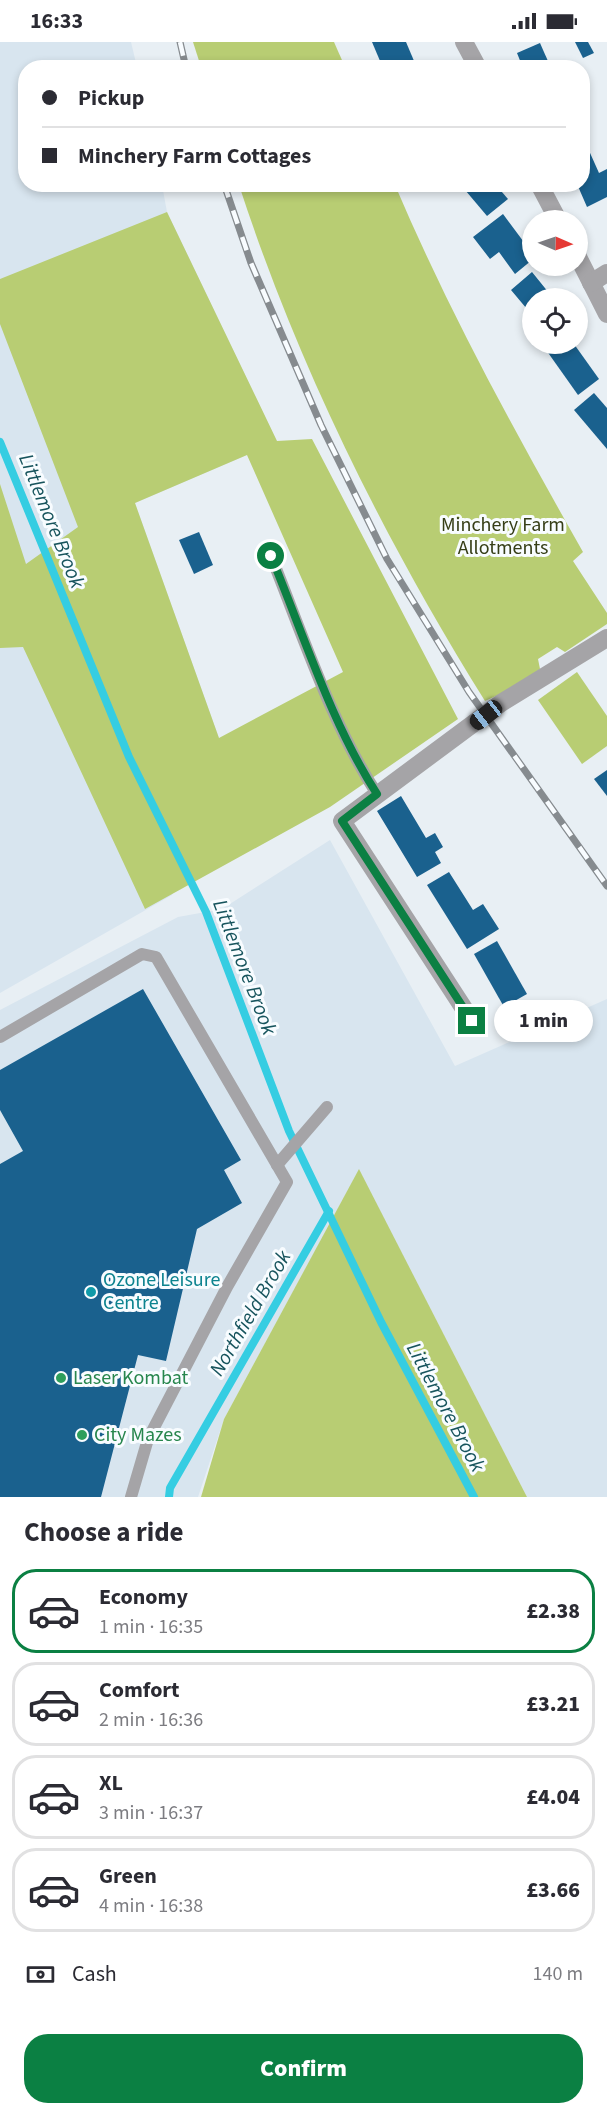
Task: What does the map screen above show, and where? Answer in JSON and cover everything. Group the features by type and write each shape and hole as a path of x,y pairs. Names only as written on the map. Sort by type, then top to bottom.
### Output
{"street":[{"path":"465,42 474,60"},
{"path":"543,192 553,210"},
{"path":"591,283 607,273"},
{"path":"588,276 607,314"},
{"path":"472,1021 342,821 440,751 501,703 605,644"}],"lane":[{"path":"271,556 325,687 363,771 377,794"},
{"path":"0,1037 142,954 156,957 287,1182 227,1287 148,1439 131,1497"},
{"path":"277,1165 327,1107"}],"shaded area":[{"path":"0,42 131,42 135,60 18,60 18,192 163,192 167,212 277,442 135,503 219,738 172,895 0,993"},
{"path":"330,840 455,1066 607,999 607,1497 527,1497 359,1170 224,1419 198,1497 0,1497 0,1010 178,917 222,909"}],"green space":[{"path":"193,42 334,42 342,60 199,60"},
{"name":"Minchery Farm Allotments","path":"241,192 398,192 484,371 583,552 573,561 607,613 607,624 565,652 557,647 538,659 540,669 516,687 485,701 412,577 346,450 288,319"},
{"path":"167,212 277,441 312,439 458,719 330,807 145,909 23,647 0,648 0,484 26,564 78,527 0,324 0,279","holes":["247,455 343,672 219,738 135,503"]},
{"path":"577,672 607,716 607,746 582,764 538,700"},
{"path":"359,1169 527,1497 201,1497 224,1419"}],"building":[{"path":"372,42 406,42 414,60 380,60"},
{"path":"575,42 588,42 594,53 583,58"},
{"path":"540,43 547,60 520,60 517,53"},
{"path":"590,153 599,173 607,169 607,197 587,207 580,192 590,192"},
{"path":"467,192 502,192 508,199 487,216"},
{"path":"503,214 522,240 522,268 515,274 499,252 490,259 473,237"},
{"path":"527,276 535,276 545,288 522,288 522,303 511,290"},
{"path":"549,354 581,354 599,379 578,395"},
{"path":"594,393 607,408 607,449 574,410"},
{"path":"199,532 213,565 194,574 179,540"},
{"path":"607,770 607,796 594,779"},
{"path":"401,796 426,838 435,833 443,847 435,852 441,863 417,877 377,811"},
{"path":"449,872 473,910 483,904 499,929 467,949 427,885"},
{"path":"497,941 527,994 504,1007 474,954"},
{"name":"Ozone Leisure Centre","path":"143,989 241,1160 224,1170 242,1203 197,1229 166,1361 138,1355 101,1497 0,1497 0,1164 23,1151 0,1110 0,1070"}],"waterway":[{"name":"Littlemore Brook","path":"0,442 129,757 206,912 289,1131 381,1322 474,1497"},
{"name":"Northfield Brook","path":"169,1497 170,1488 329,1211"}],"railway":[{"path":"180,42 184,60"},
{"path":"227,192 251,263 321,425 387,559 469,692 607,886"}],"place":[{"name":"Ozone Leisure Centre","path":"91,1292"},
{"name":"Laser Kombat","path":"61,1378"},
{"name":"City Mazes","path":"82,1435"}],"route":[{"path":"271,556 320,676 363,771 377,794 342,821 472,1021"}]}
